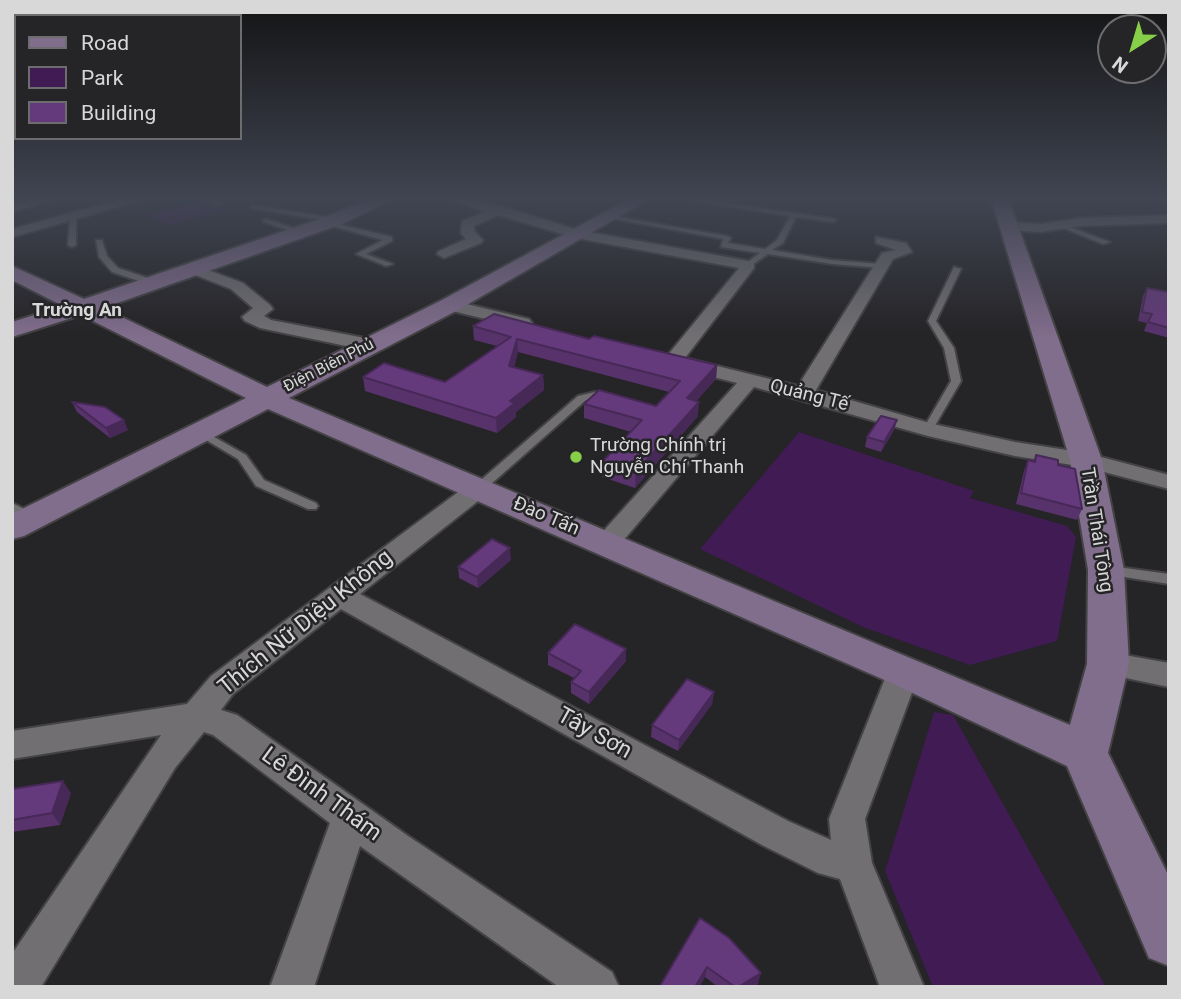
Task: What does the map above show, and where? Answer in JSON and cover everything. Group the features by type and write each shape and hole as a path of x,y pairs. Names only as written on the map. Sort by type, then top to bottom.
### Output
{"street":[{"path":"12,330 265,245"},
{"path":"444,254 465,245"},
{"name":"Điện Biên Phủ","path":"19,517 200,432 450,305 557,245"},
{"path":"635,245 749,265 673,361"},
{"path":"804,393 889,254 905,252 896,245"},
{"name":"Trần Thái Tông","path":"1015,245 1086,460 1106,570 1108,664 1085,753"},
{"path":"195,270 237,286 264,310 251,317 266,324 370,345"},
{"name":"Đào Tấn","path":"12,272 267,398 904,671 1085,753"},
{"path":"450,305 542,328"},
{"name":"Quảng Tế","path":"647,355 804,393 928,429 1015,449 1086,460 1169,482"},
{"path":"607,543 749,381"},
{"name":"Thích Nữ Diệu Không","path":"16,987 163,758 222,685 478,489"},
{"name":"Tây Sơn","path":"339,595 775,833 832,860 853,863"},
{"path":"1108,664 1169,675"},
{"path":"902,987 853,863 847,819 904,671"},
{"name":"Lê Đình Thám","path":"12,745 197,716 225,725 351,817 597,987"},
{"path":"1085,753 1169,938"},
{"path":"292,987 351,817"}],"lane":[{"path":"100,245 103,257 115,270 154,283"},
{"path":"378,245 360,254 389,264"},
{"path":"724,245 881,266"},
{"path":"749,265 773,245"},
{"path":"928,429 956,381 949,348 932,321 957,270"},
{"path":"478,489 582,398 595,395 620,401"},
{"path":"200,432 242,457 260,483 312,506"},
{"path":"1106,570 1169,579"}],"green space":[{"path":"799,432 974,491 970,498 1067,526 1076,537 1057,641 970,665 863,627 700,549"},
{"path":"934,712 953,715 1106,987 933,987 885,871"}],"building":[{"path":"1147,288 1169,292 1169,328 1148,322 1152,314 1142,312"},
{"path":"494,314 589,339 594,336 717,365 687,398 699,402 636,472 602,462 642,420 584,404 599,390 656,406 680,381 517,339 509,366 543,375 510,401 515,403 496,418 363,377 384,363 445,382 511,337 473,326"},
{"path":"72,402 105,407 124,420 106,428"},
{"path":"881,416 897,420 884,442 867,437"},
{"path":"1036,455 1058,460 1058,465 1075,469 1082,509 1021,493 1028,460 1035,462"},
{"path":"492,539 510,548 477,577 458,567"},
{"path":"575,624 626,649 589,692 571,682 581,671 548,653"},
{"path":"687,679 714,692 679,740 652,725"},
{"path":"63,781 52,813 12,820 12,789"},
{"path":"700,918 729,938 761,973 735,987 707,967 695,987 660,986"}],"place":[{"name":"Trường Chính trị Nguyễn Chí Thanh","path":"576,457"}],"district":[{"name":"Trường An","path":"77,311"}]}
